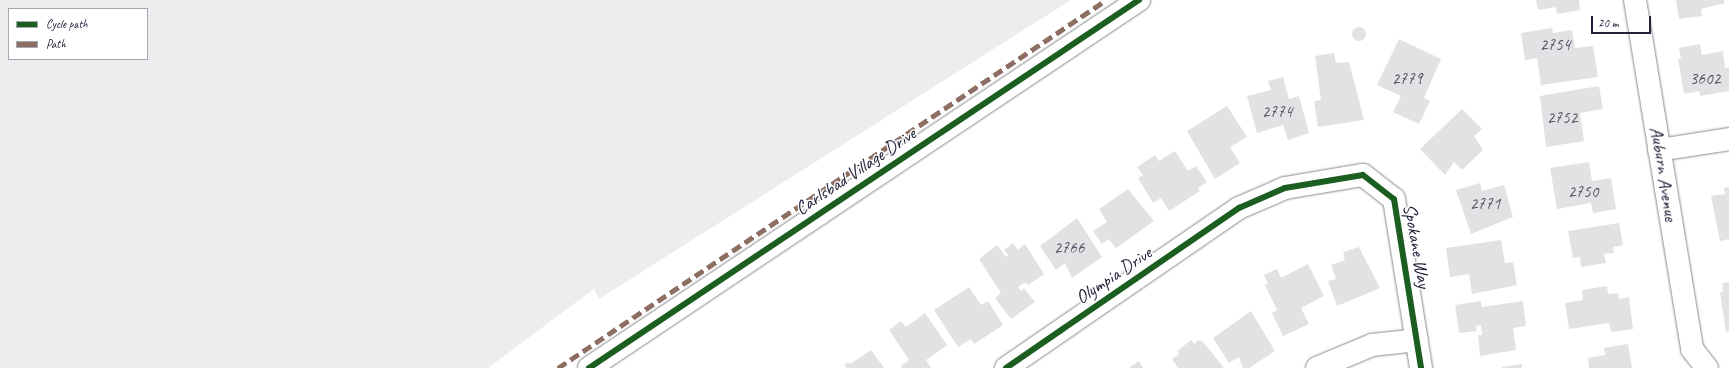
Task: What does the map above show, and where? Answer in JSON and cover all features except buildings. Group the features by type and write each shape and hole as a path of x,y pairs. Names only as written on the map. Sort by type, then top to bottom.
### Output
{"street":[{"name":"Carlsbad Village Drive","path":"589,368 1139,0"},
{"name":"Auburn Avenue","path":"1635,0 1692,349 1707,368"},
{"path":"1659,150 1729,139"},
{"name":"Spokane Way","path":"1239,208 1285,188 1363,176 1394,199 1422,368"},
{"name":"Olympia Drive","path":"1006,368 1239,208"},
{"path":"1317,368 1372,345 1417,340"}],"shaded area":[{"path":"0,0 1071,0 599,299 594,289 488,368 0,368"}],"marked path":[{"path":"558,368 1106,0"}],"cycle path":[{"path":"589,368 1139,0"},
{"path":"1006,368 1239,208 1285,188 1363,175 1394,199 1421,368"}]}
